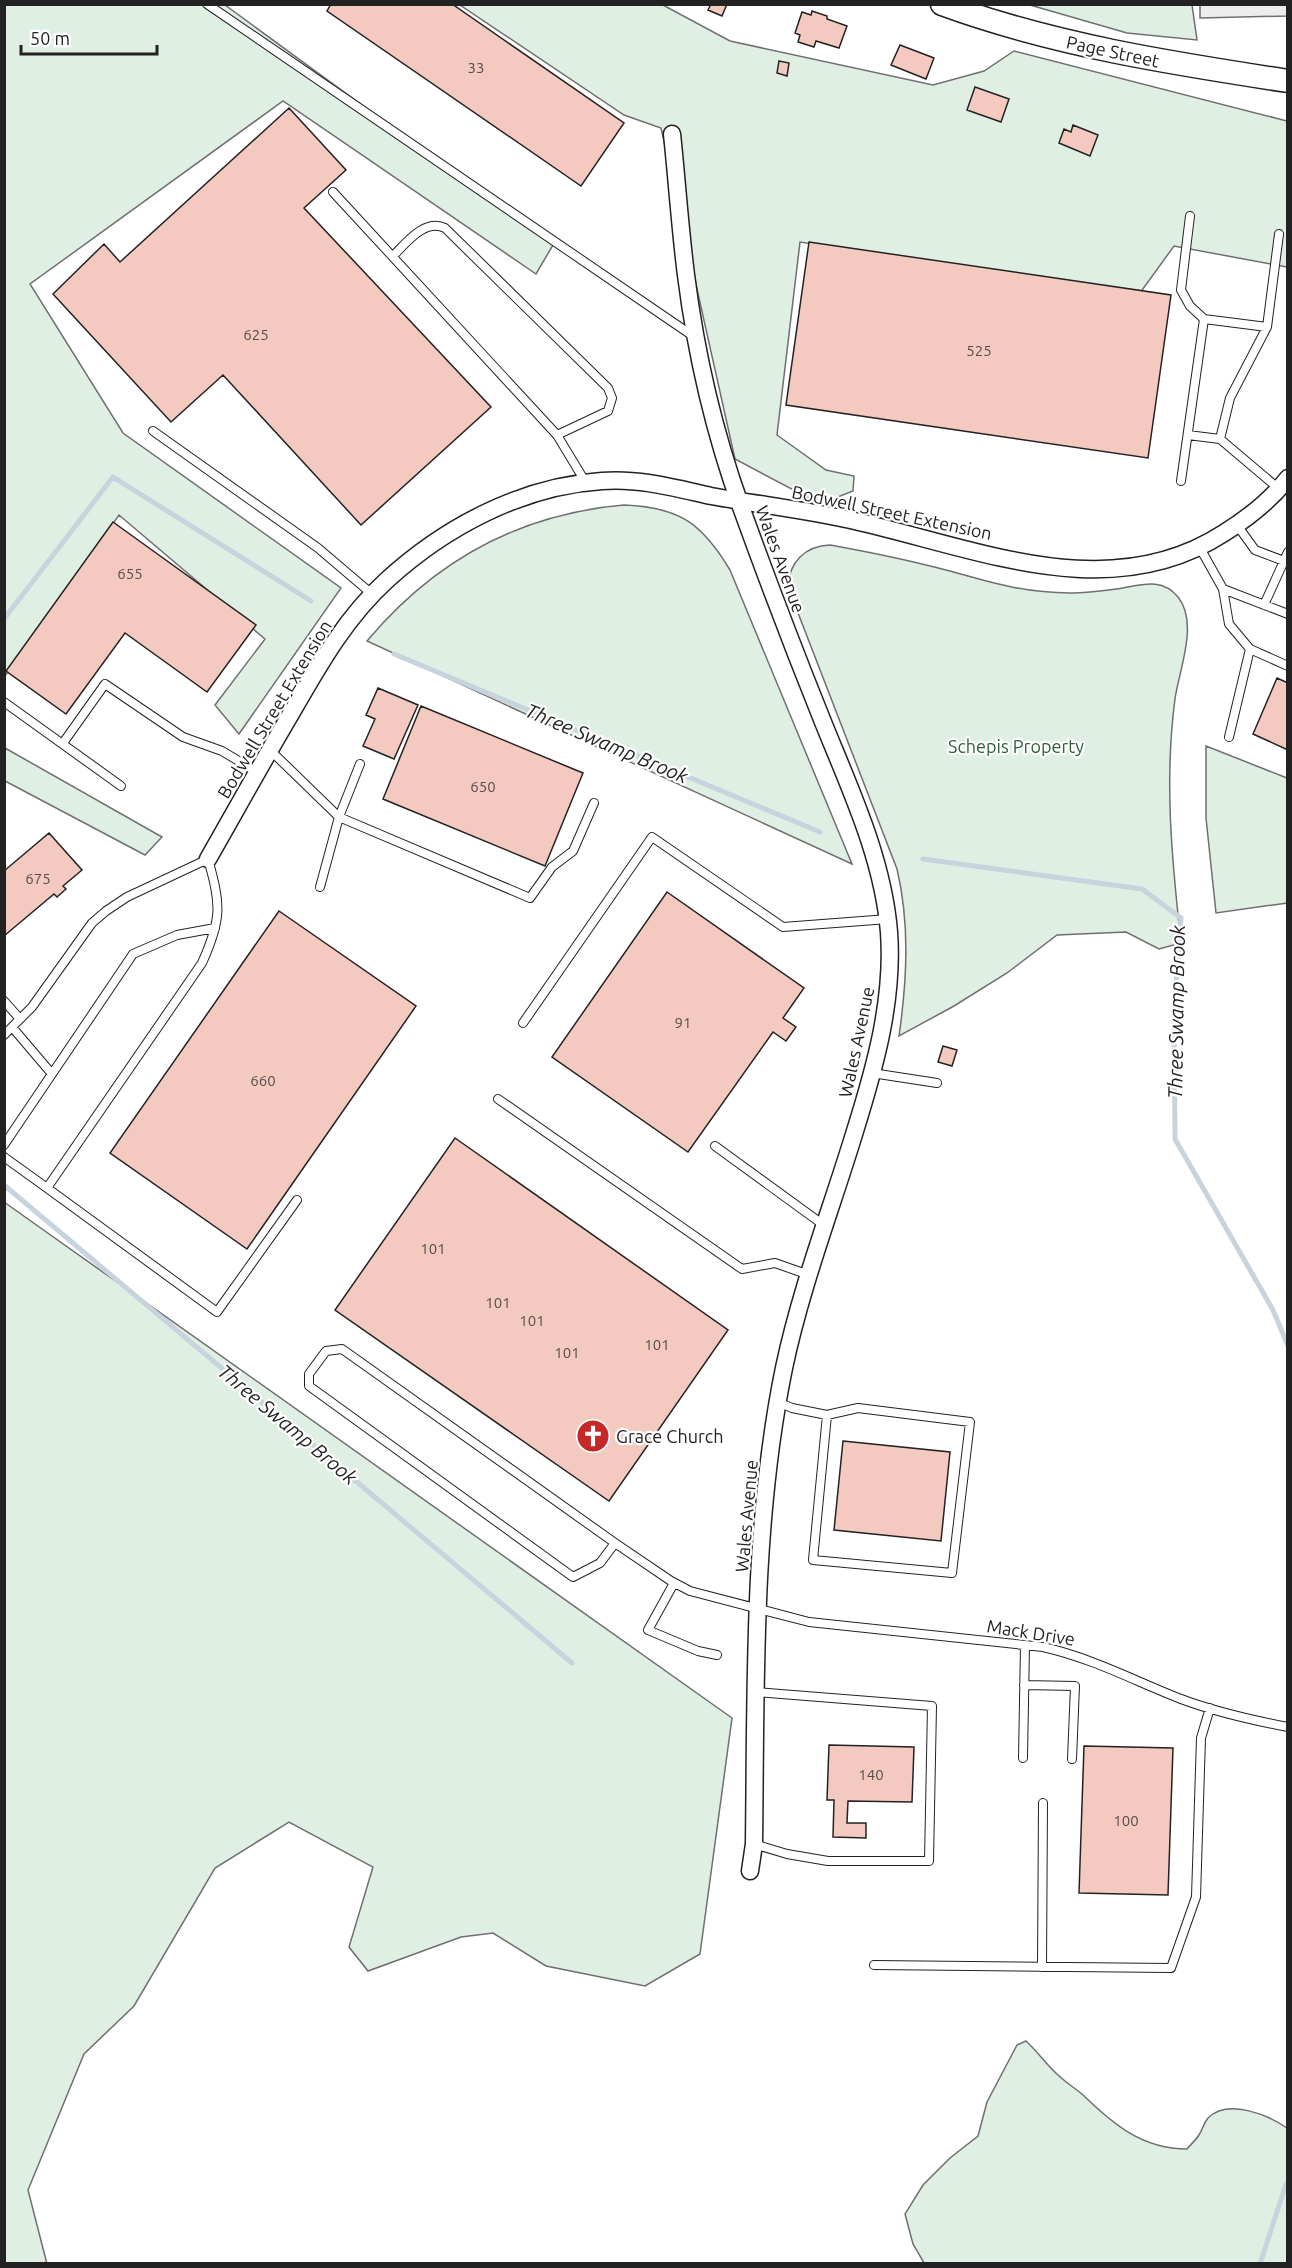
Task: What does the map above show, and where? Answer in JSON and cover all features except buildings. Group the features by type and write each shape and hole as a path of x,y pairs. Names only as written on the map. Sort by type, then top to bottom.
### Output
{"main road":[{"name":"Page Street","path":"942,4 1005,25 1113,53 1287,81"}],"street":[{"name":"Wales Avenue","path":"672,134 686,276 696,338 714,420 739,501 873,852 881,879 888,919 890,952 884,1021 872,1073 809,1275 794,1328 778,1402 766,1491 756,1692 754,1844 750,1871"},
{"name":"Bodwell Street Extension","path":"208,859 321,661 372,594 424,551 485,513 513,501 555,488 630,480 855,521 1023,562 1072,570 1105,571 1161,562 1200,548 1237,525 1283,484"}],"lane":[{"path":"207,4 696,338"},
{"path":"333,192 557,435 586,483"},
{"path":"1190,216 1181,290 1190,306 1204,320 1267,327"},
{"path":"393,256 424,228 437,225 446,228 608,388 612,398 608,411 557,435"},
{"path":"1220,439 1230,398 1267,327 1279,234"},
{"path":"1181,481 1204,320"},
{"path":"153,431 318,548 372,594"},
{"path":"1188,435 1220,439 1283,484"},
{"path":"1237,525 1255,550 1284,561"},
{"path":"1200,548 1223,589 1229,624 1250,649 1287,666"},
{"path":"1264,605 1287,552"},
{"path":"1223,589 1287,614"},
{"path":"1229,737 1250,649"},
{"path":"63,743 105,684 183,737 222,752 257,772"},
{"path":"4,702 121,786"},
{"path":"270,750 339,817 530,898 552,867 573,851 594,803"},
{"path":"320,887 339,817 360,764"},
{"path":"523,1023 652,837 783,927 888,919"},
{"path":"4,1035 32,1007 92,923 127,897 208,859 216,887 219,915 202,963 47,1188"},
{"path":"4,1145 133,954 177,935 215,928"},
{"path":"4,1001 20,1019"},
{"path":"12,1028 52,1074"},
{"path":"872,1073 937,1083"},
{"path":"498,1099 742,1269 775,1263 809,1275"},
{"path":"715,1146 825,1226"},
{"path":"4,1157 217,1312 297,1200"},
{"name":"Mack Drive","path":"615,1543 600,1563 573,1577 309,1386 309,1374 326,1351 342,1348 615,1543 674,1583 708,1597 809,1622 1043,1647 1086,1658 1181,1699 1235,1717 1287,1727"},
{"path":"778,1402 792,1408 827,1415 858,1408 970,1422 952,1573 813,1560 827,1415"},
{"path":"674,1583 648,1630 698,1651 717,1655"},
{"path":"1023,1758 1024,1645"},
{"path":"1024,1685 1075,1686 1072,1758"},
{"path":"754,1844 787,1854 828,1861 929,1861 932,1706 756,1692"},
{"path":"874,1965 1171,1968 1196,1897 1201,1738 1210,1708"},
{"path":"1042,1967 1043,1803"}],"green space":[{"path":"5,5 225,5 553,245 536,274 283,101 30,284 123,433 341,588 239,734 215,705 265,639 119,515 5,676"},
{"path":"460,5 663,5 730,41 933,85 984,71 1014,51 1287,121 1287,267 1174,246 1140,293 800,242 777,435 826,470 854,476 853,491 820,504 735,459 661,128 624,115"},
{"path":"1030,5 1192,5 1197,40 1127,33"},
{"path":"624,505 660,509 674,514 699,529 720,554 730,570 852,864 367,641 421,587 450,565 481,546 549,519 586,510"},
{"name":"Schepis Property","path":"830,545 1022,589 1076,593 1157,584 1164,586 1178,597 1187,620 1187,633 1172,730 1170,821 1181,943 1159,949 1126,932 1057,935 1007,973 899,1036 906,952 904,910 897,869 788,587 791,570 800,557 813,548"},
{"path":"1206,746 1287,778 1287,903 1216,913 1206,818"},
{"path":"5,748 162,837 145,855 5,781"},
{"path":"4,1202 732,1718 700,1954 645,1986 546,1966 493,1933 461,1937 368,1971 349,1947 373,1867 289,1822 215,1868 134,2006 84,2054 28,2190 47,2264 4,2263"},
{"path":"1026,2041 1058,2075 1117,2125 1142,2140 1156,2145 1187,2149 1198,2137 1208,2118 1226,2109 1259,2114 1287,2128 1287,2263 924,2263 913,2244 905,2214 923,2185 950,2158 978,2136 987,2102 1017,2045"}],"shaded area":[{"path":"1200,5 1287,5 1287,16 1200,18"}],"waterway":[{"name":"Three Swamp Brook","path":"4,619 113,477 311,601"},
{"name":"Three Swamp Brook","path":"394,654 820,832"},
{"name":"Three Swamp Brook","path":"923,859 1142,889 1181,918 1174,1015 1175,1139 1273,1310 1288,1346"},
{"name":"Three Swamp Brook","path":"4,1185 572,1663"},
{"name":"Three Swamp Brook","path":"1260,2264 1286,2184"}],"place":[{"name":"Grace Church","path":"593,1436"}]}
